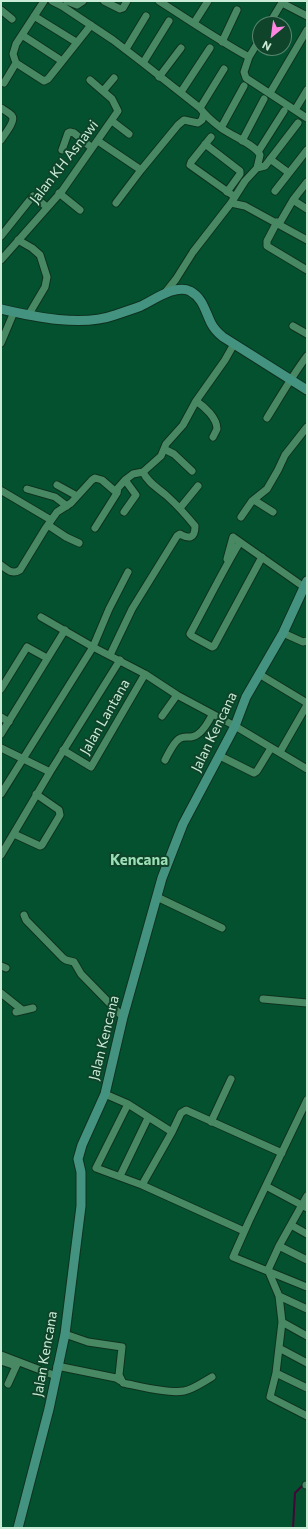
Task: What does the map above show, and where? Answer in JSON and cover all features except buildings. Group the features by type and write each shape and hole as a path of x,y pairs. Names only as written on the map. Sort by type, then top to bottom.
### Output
{"street":[{"path":"44,1 16,44 13,54 16,63 44,80 48,79 91,25"},
{"path":"52,1 126,49 181,92 221,128 258,152 260,159 257,168 193,252 176,279 163,295"},
{"path":"67,1 77,5 83,1"},
{"path":"104,1 120,9 123,8 127,1"},
{"path":"159,1 171,4 194,23 222,42 250,57"},
{"path":"194,23 208,1"},
{"path":"274,16 283,2 307,16"},
{"path":"222,42 237,10"},
{"path":"2,13 12,19"},
{"path":"34,16 76,42"},
{"path":"126,49 146,16"},
{"path":"143,63 169,21"},
{"path":"270,93 307,30"},
{"path":"22,35 62,61"},
{"path":"160,77 181,48"},
{"path":"181,92 210,48"},
{"path":"252,53 244,72 244,76 307,118"},
{"path":"4,83 16,63"},
{"path":"116,203 178,125 184,120 198,123 202,120 202,110 224,69"},
{"path":"103,91 114,78"},
{"name":"Jalan KH Asnawi","path":"1,260 59,194 118,112 112,100 90,80"},
{"path":"221,128 244,86"},
{"path":"296,110 307,90"},
{"path":"242,141 264,99"},
{"path":"1,108 12,116 13,119 12,124 1,140"},
{"path":"258,152 284,111"},
{"path":"112,121 129,134"},
{"path":"257,168 265,166 298,123"},
{"path":"62,150 68,133 70,132 92,148"},
{"path":"210,137 190,162 190,165 227,192 233,200 307,240"},
{"path":"98,141 141,170"},
{"path":"205,144 240,171 227,192"},
{"path":"275,191 307,150"},
{"path":"270,159 289,173"},
{"path":"307,182 293,200 267,241 267,246 307,270"},
{"path":"59,194 80,210"},
{"path":"1,236 34,196 47,207"},
{"path":"293,200 307,208"},
{"path":"18,240 32,248 40,255 48,281 29,314"},
{"path":"1,309 78,321 89,321 115,315 180,289 188,290 197,296 204,305 214,328 234,344 307,390"},
{"path":"1,343 14,312"},
{"path":"293,326 307,334"},
{"path":"95,528 124,480 134,474 142,472 159,458 168,440 183,425 196,401 226,360 234,344"},
{"path":"266,418 281,396 290,379 307,356"},
{"path":"196,401 207,409 216,424 217,429 213,437"},
{"path":"240,518 254,500 267,489 285,455 307,427"},
{"path":"164,449 174,454 192,471"},
{"path":"110,655 132,609 177,536 180,534 189,538 194,533 195,526 180,508 159,489 146,480 142,472"},
{"path":"1,566 12,573 16,573 20,570 50,523 62,508 67,506 89,482 95,478 102,480 116,493"},
{"path":"124,480 136,495 124,512"},
{"path":"57,484 77,496"},
{"path":"180,508 198,486"},
{"path":"27,489 55,497 67,506"},
{"path":"2,491 50,523 66,537 79,543"},
{"path":"254,500 273,512"},
{"path":"262,558 214,646 212,647 190,634 214,591 226,565 233,537 262,558 306,584"},
{"path":"1,794 93,647 109,609 128,572"},
{"name":"Jalan Kencana","path":"18,1528 49,1409 64,1334 81,1206 82,1172 78,1159 82,1145 105,1094 123,1017 157,897 183,824 199,792 220,756 235,726 246,697 283,633 306,584"},
{"path":"41,617 93,647 145,674 177,695 235,726 307,769"},
{"path":"1,734 65,630"},
{"path":"283,633 307,642"},
{"path":"1,689 27,647 47,658"},
{"name":"Jalan Lantana","path":"1,855 36,794 120,660"},
{"name":"Jalan Lantana","path":"63,750 91,767 145,674"},
{"path":"259,674 307,704 280,752"},
{"path":"162,716 177,695"},
{"path":"165,760 178,739 183,737 191,737 197,734 207,724 212,714"},
{"path":"1,717 9,722"},
{"path":"1,748 50,772"},
{"path":"220,756 254,773 257,771 271,748"},
{"path":"14,834 40,846 60,815 59,810 36,794"},
{"path":"157,897 222,928"},
{"path":"24,915 26,920 63,958 74,962 81,974 123,1017"},
{"path":"1,994 19,1011 33,1008"},
{"path":"263,999 307,1003"},
{"path":"210,1122 231,1079"},
{"path":"105,1094 128,1104 172,1132"},
{"path":"307,1100 233,1257 307,1287"},
{"path":"128,1104 96,1168 142,1185 244,1231"},
{"path":"142,1185 172,1132 181,1112 184,1110 282,1153"},
{"path":"120,1176 148,1118"},
{"path":"266,1186 305,1206"},
{"path":"307,1196 305,1206 291,1225 268,1270 279,1296 282,1322 276,1373 270,1396 271,1399 307,1416"},
{"path":"291,1225 307,1234"},
{"path":"280,1246 307,1260"},
{"path":"279,1296 307,1309"},
{"path":"282,1322 307,1336"},
{"path":"64,1334 88,1342 122,1347 120,1361 121,1381"},
{"path":"279,1348 307,1362"},
{"path":"1,1355 16,1364"},
{"path":"1,1360 56,1376"},
{"path":"8,1384 16,1364"},
{"path":"57,1366 116,1378 121,1381 122,1384 183,1391 192,1389 212,1377"},
{"path":"276,1373 307,1388"}],"waterway":[{"path":"293,1528 295,1493 304,1484"}],"district":[{"name":"Kencana","path":"139,860"}]}
